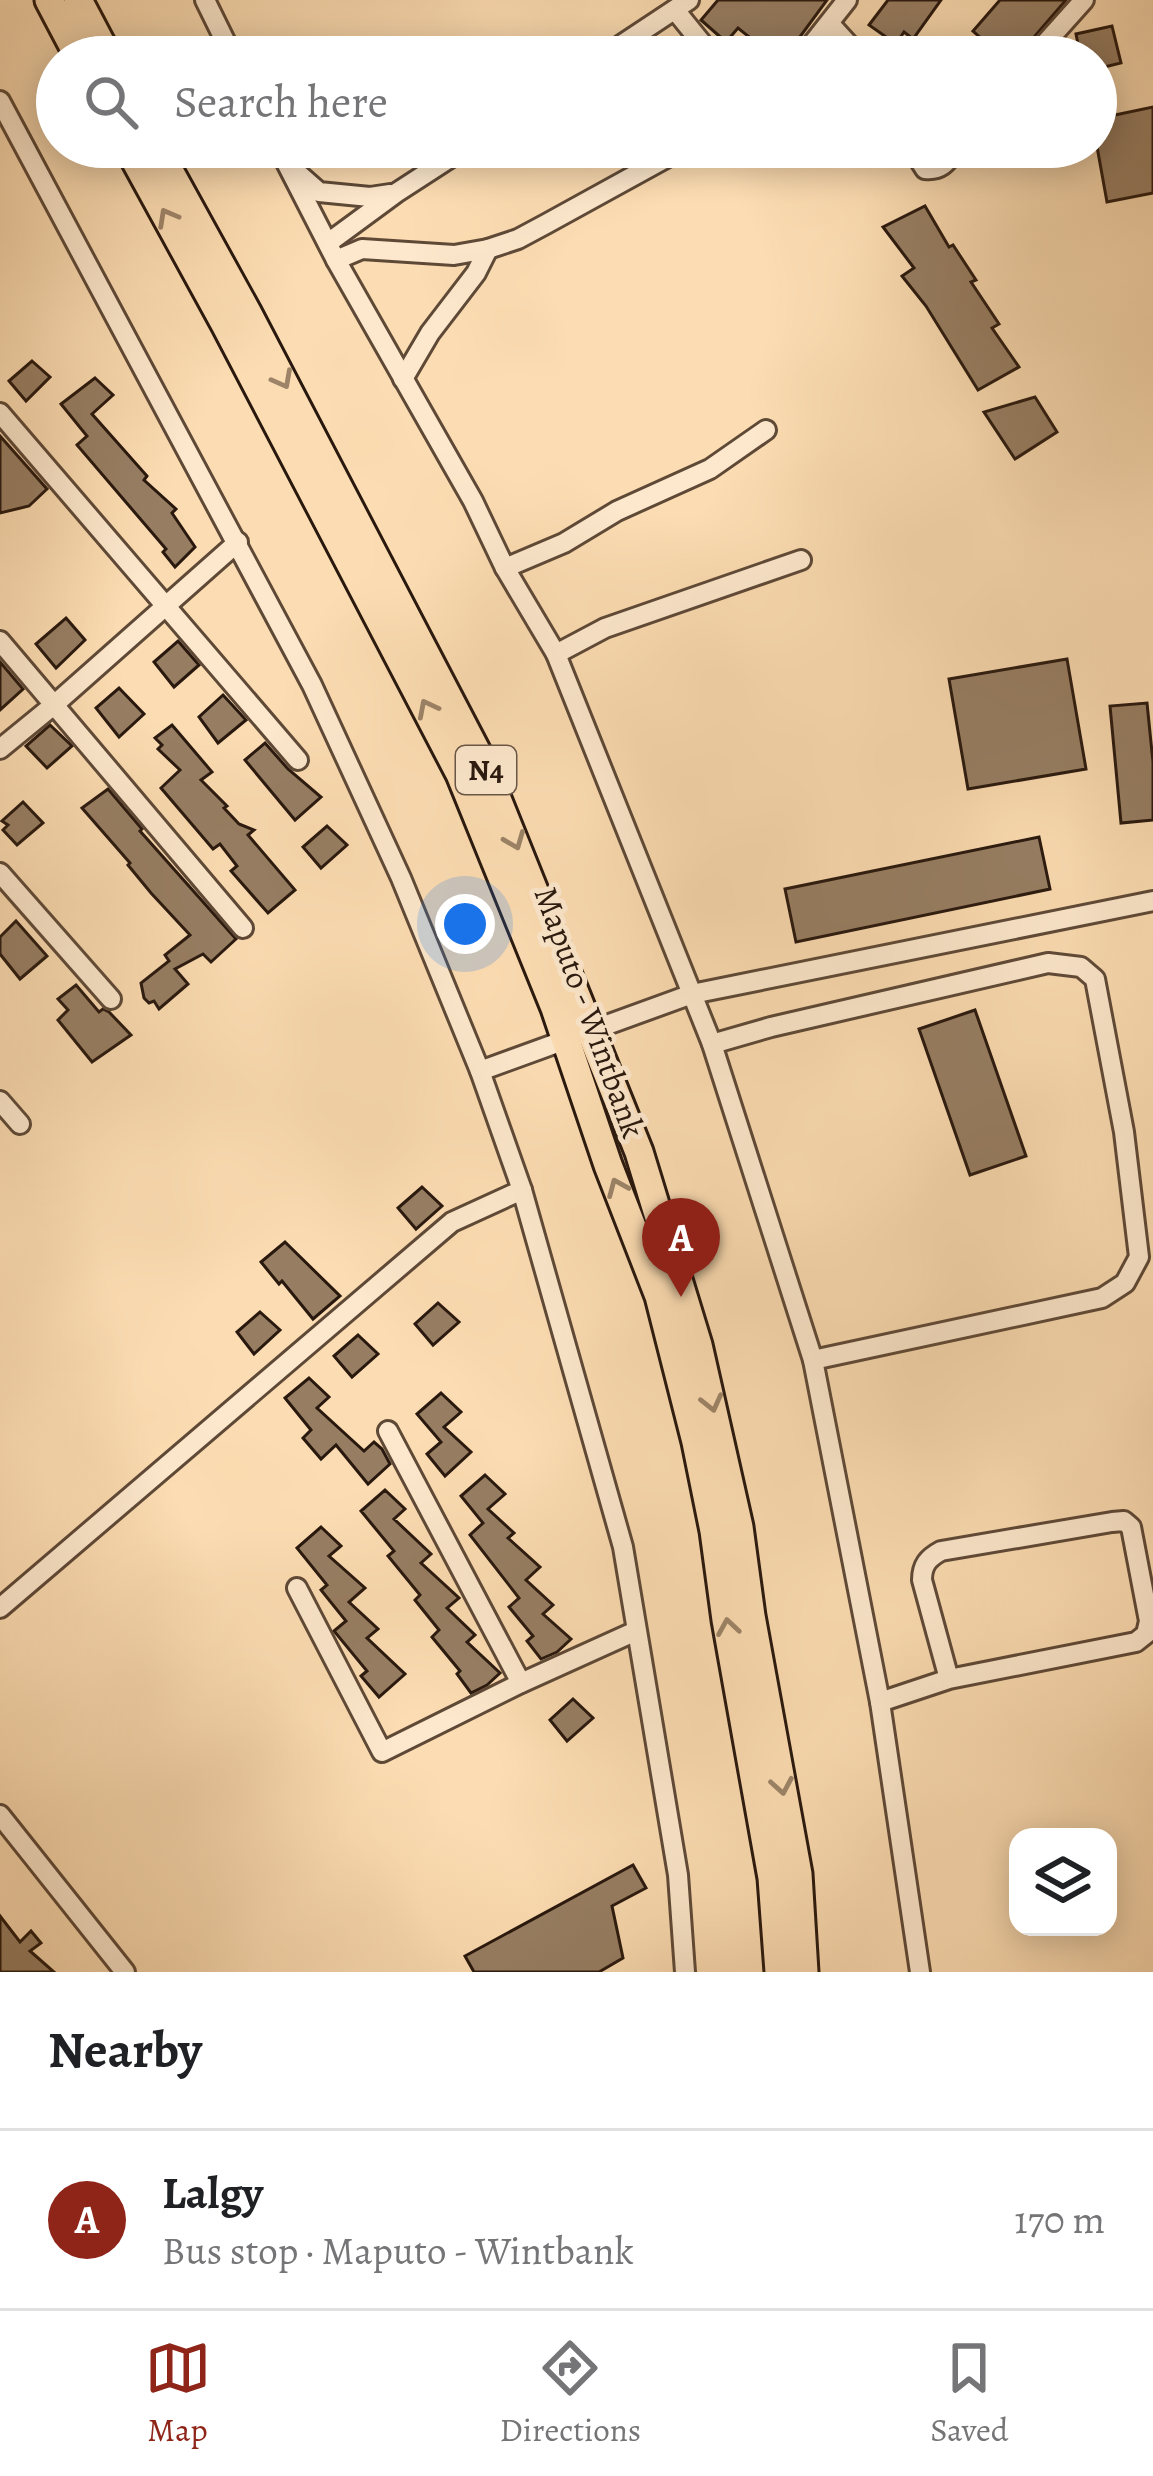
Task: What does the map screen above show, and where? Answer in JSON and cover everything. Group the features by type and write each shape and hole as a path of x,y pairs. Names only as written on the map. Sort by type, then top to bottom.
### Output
{"highway":[{"path":"49,0 68,36"},
{"path":"78,0 97,36"},
{"name":"Maputo - Wintbank","path":"139,168 460,774 653,1192 683,1290 739,1527 797,1874 804,1972"},
{"name":"Maputo - Wintbank","path":"168,168 483,764 578,1035 608,1165 658,1296 695,1442 772,1878 778,1972"}],"street":[{"path":"205,0 223,36"},
{"path":"820,36 847,0"},
{"path":"1052,36 1084,0"},
{"path":"635,36 682,5 700,36"},
{"path":"830,24 841,36"},
{"path":"0,101 36,168"},
{"path":"36,168 312,685 401,878 480,1071 522,1190 623,1547 678,1875 685,1972"},
{"path":"289,168 556,654 712,1044 813,1360 880,1702 920,1972"},
{"path":"295,168 319,192 370,197 396,193"},
{"path":"332,251 396,193 435,168"},
{"path":"332,251 454,255 488,249 518,239 648,168"},
{"path":"404,379 488,249"},
{"path":"0,413 298,760"},
{"path":"505,568 710,469 766,430"},
{"path":"0,749 238,542"},
{"path":"556,654 605,628 801,560"},
{"path":"0,640 243,928"},
{"path":"0,873 111,999"},
{"path":"480,1071 692,994 1153,901"},
{"path":"712,1044 1048,963 1081,967 1096,979 1124,1132 1139,1257 1125,1283 1102,1298 813,1360"},
{"path":"0,1100 20,1124"},
{"path":"0,1609 452,1222 522,1190"},
{"path":"388,1431 520,1683"},
{"path":"880,1702 949,1678 1136,1642 1146,1634 1149,1621 1131,1527 1124,1521 1112,1522 932,1556 922,1570 922,1580 949,1678"},
{"path":"297,1588 382,1752 636,1631"},
{"path":"0,1815 124,1972"}],"building":[{"path":"718,0 827,0 801,36 748,36 738,28 731,36 719,36 701,20"},
{"path":"888,0 941,0 915,36 904,32 885,36 869,25"},
{"path":"1000,0 1066,0 1035,36 979,36 973,31"},
{"path":"1112,26 1114,36 1076,36"},
{"path":"1153,107 1153,193 1107,202 1101,168 1117,168 1117,115"},
{"path":"925,206 976,280 971,282 999,324 992,328 1019,367 978,390 902,276 914,268 883,227"},
{"path":"32,361 50,377 26,401 9,381"},
{"path":"95,378 113,395 92,414 147,476 144,480 176,509 172,513 195,547 175,567 163,552 166,549 77,445 87,436 61,404"},
{"path":"1035,397 1057,432 1015,459 984,412"},
{"path":"0,436 47,489 29,506 0,513"},
{"path":"66,618 85,640 56,668 36,644"},
{"path":"178,641 199,665 174,687 154,662"},
{"path":"1067,659 1086,769 968,789 949,679"},
{"path":"0,662 23,689 0,710"},
{"path":"119,688 144,714 119,737 96,708"},
{"path":"223,695 246,720 218,743 199,717"},
{"path":"1147,703 1153,820 1121,823 1110,706"},
{"path":"50,725 72,746 47,768 26,746"},
{"path":"172,725 212,772 201,780 239,824 254,830 248,835 295,890 268,913 231,871 237,866 220,844 213,849 161,788 180,770 158,749 162,745 155,738"},
{"path":"265,743 321,797 295,820 245,760"},
{"path":"108,789 236,939 211,962 203,954 175,969 188,984 159,1009 144,998 141,983 169,961 165,955 190,935 82,808"},
{"path":"23,802 43,823 17,845 3,830 8,825 2,821"},
{"path":"327,826 347,845 321,868 303,847"},
{"path":"1039,837 1050,889 796,942 785,889"},
{"path":"16,921 47,956 20,979 0,954 0,937"},
{"path":"76,985 99,1012 109,1012 131,1035 92,1062 58,1020 68,1010 58,999"},
{"path":"975,1010 1026,1156 970,1175 919,1029"},
{"path":"422,1187 442,1206 416,1229 398,1208"},
{"path":"285,1242 340,1296 313,1319 261,1262"},
{"path":"438,1303 459,1322 433,1345 415,1324"},
{"path":"260,1312 280,1330 254,1354 237,1332"},
{"path":"358,1335 378,1354 352,1377 334,1356"},
{"path":"309,1378 329,1397 317,1408 364,1451 374,1442 382,1449 390,1464 368,1484 336,1445 321,1459 303,1438 311,1430 285,1398"},
{"path":"441,1393 461,1412 444,1427 471,1452 445,1476 427,1454 441,1442 417,1414"},
{"path":"485,1475 505,1494 488,1509 514,1533 508,1538 540,1567 526,1580 553,1605 543,1614 571,1639 541,1659 527,1641 533,1636 509,1607 519,1598 470,1535 483,1523 461,1496"},
{"path":"385,1490 405,1509 394,1519 431,1554 421,1563 459,1598 447,1608 475,1635 467,1642 500,1673 471,1693 432,1637 439,1630 415,1600 420,1595 388,1556 394,1551 361,1511"},
{"path":"321,1527 341,1546 329,1556 365,1588 349,1602 378,1629 367,1638 405,1674 379,1697 361,1676 367,1671 334,1631 346,1621 321,1590 327,1585 297,1548"},
{"path":"573,1699 593,1718 567,1741 550,1720"},
{"path":"633,1865 646,1888 612,1906 623,1958 599,1972 474,1972 465,1956"},
{"path":"0,1916 20,1942 31,1931 41,1943 30,1951 54,1972 0,1972"}],"place":[{"name":"Lalgy","path":"681,1297"}]}
